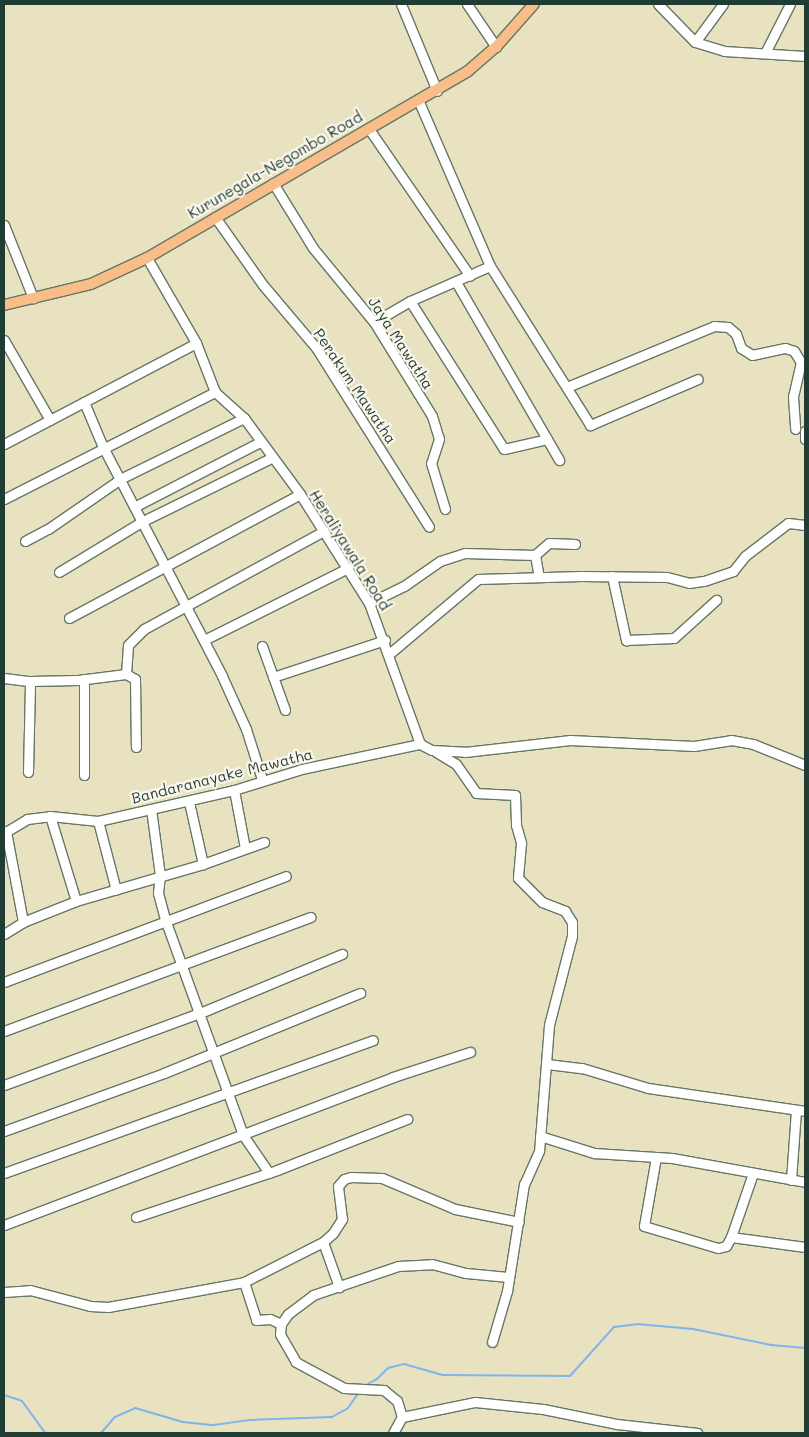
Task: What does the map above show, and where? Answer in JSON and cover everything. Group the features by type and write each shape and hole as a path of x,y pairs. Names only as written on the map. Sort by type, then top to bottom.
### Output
{"main road":[{"name":"Kurunegala-Negombo Road","path":"4,304 91,284 147,258 273,183 419,102 468,71 496,47 534,4"}],"street":[{"path":"401,4 437,91"},
{"path":"467,4 496,47"},
{"path":"658,4 694,42 724,51 805,56"},
{"path":"694,42 723,4"},
{"path":"765,53 790,4"},
{"path":"419,102 490,266 590,425 698,380"},
{"path":"369,129 470,276"},
{"name":"Jaya Mawatha","path":"273,183 313,248 374,322 432,416 439,438 432,463 445,509"},
{"name":"Perakum Mawatha","path":"215,217 263,285 317,350 429,527"},
{"path":"4,225 33,298"},
{"name":"Heraliyawala Road","path":"147,258 196,343 216,392 244,418 271,458 300,494 369,603 385,640 420,744"},
{"path":"374,322 410,301 490,266"},
{"path":"456,282 559,460"},
{"path":"410,301 504,448 547,439"},
{"path":"567,387 714,326 728,327 736,334 741,348 752,355 785,348 794,351 801,362 793,397 795,428"},
{"path":"4,340 50,420"},
{"path":"4,443 196,343"},
{"path":"4,499 103,447 216,392"},
{"path":"84,402 103,447 122,478 204,640 246,729 262,779"},
{"path":"25,541 48,529 122,478 244,418"},
{"path":"805,431 805,439"},
{"path":"136,506 260,442"},
{"path":"59,572 143,520 271,458"},
{"path":"69,618 166,564 300,494"},
{"path":"389,654 478,579 612,576 667,577 689,583 704,581 733,571 745,556 788,523 805,525"},
{"path":"126,674 128,645 144,629 324,531"},
{"path":"369,603 404,586 440,561 465,554 535,555 549,544 575,544"},
{"path":"535,555 539,577"},
{"path":"204,640 348,568"},
{"path":"612,576 626,640 674,638 716,600"},
{"path":"273,677 385,640"},
{"path":"262,646 284,710"},
{"path":"4,678 30,681 84,679 126,674 135,679 136,747"},
{"path":"84,679 84,775"},
{"path":"28,772 30,681"},
{"path":"432,750 483,751 570,740 694,746 731,740 753,744 805,765"},
{"path":"420,744 456,764 476,793 515,795 516,825 520,843 518,878 542,902 565,911 572,922 572,936 549,1025 539,1150 524,1184 519,1222 508,1277 508,1290 492,1342"},
{"name":"Bandaranayake Mawatha","path":"5,832 27,819 50,816 98,821 189,802 234,790 262,779 420,744"},
{"path":"234,790 246,848"},
{"path":"189,802 203,864"},
{"path":"151,809 160,876 158,893 166,922 184,967 243,1135 269,1173"},
{"path":"50,816 76,901"},
{"path":"98,821 116,890"},
{"path":"5,832 23,922"},
{"path":"4,934 23,922 76,901 203,864 264,842"},
{"path":"4,982 286,876"},
{"path":"4,1030 184,967 311,917"},
{"path":"4,1085 200,1012 342,954"},
{"path":"4,1131 214,1053 360,993"},
{"path":"4,1173 373,1040"},
{"path":"4,1225 393,1077 470,1052"},
{"path":"547,1064 582,1068 648,1088 801,1110 791,1180"},
{"path":"136,1218 269,1173 407,1119"},
{"path":"540,1136 594,1153 656,1157 805,1182"},
{"path":"656,1157 644,1226 718,1248 726,1246 731,1236 752,1173"},
{"path":"4,1292 30,1290 90,1306 108,1307 244,1282 323,1242 339,1226 342,1212 338,1186 344,1179 351,1177 382,1178 455,1209 519,1222"},
{"path":"731,1236 805,1247"},
{"path":"323,1242 339,1288"},
{"path":"402,1417 397,1401 384,1390 344,1388 305,1369 289,1354 280,1334 281,1324 288,1314 313,1295 339,1288 398,1266 432,1264 466,1273 508,1277"},
{"path":"244,1282 256,1320 270,1319 281,1324"},
{"path":"392,1433 402,1417 475,1402 543,1409 618,1424 697,1433"}],"waterway":[{"path":"366,1385 377,1379 388,1368 404,1364 442,1375 570,1376 614,1327 637,1324 693,1329 771,1345 805,1348"},
{"path":"101,1433 115,1417 135,1408 183,1422 214,1425 249,1420 332,1417 348,1408 359,1392"},
{"path":"4,1395 22,1401 45,1433"}]}
